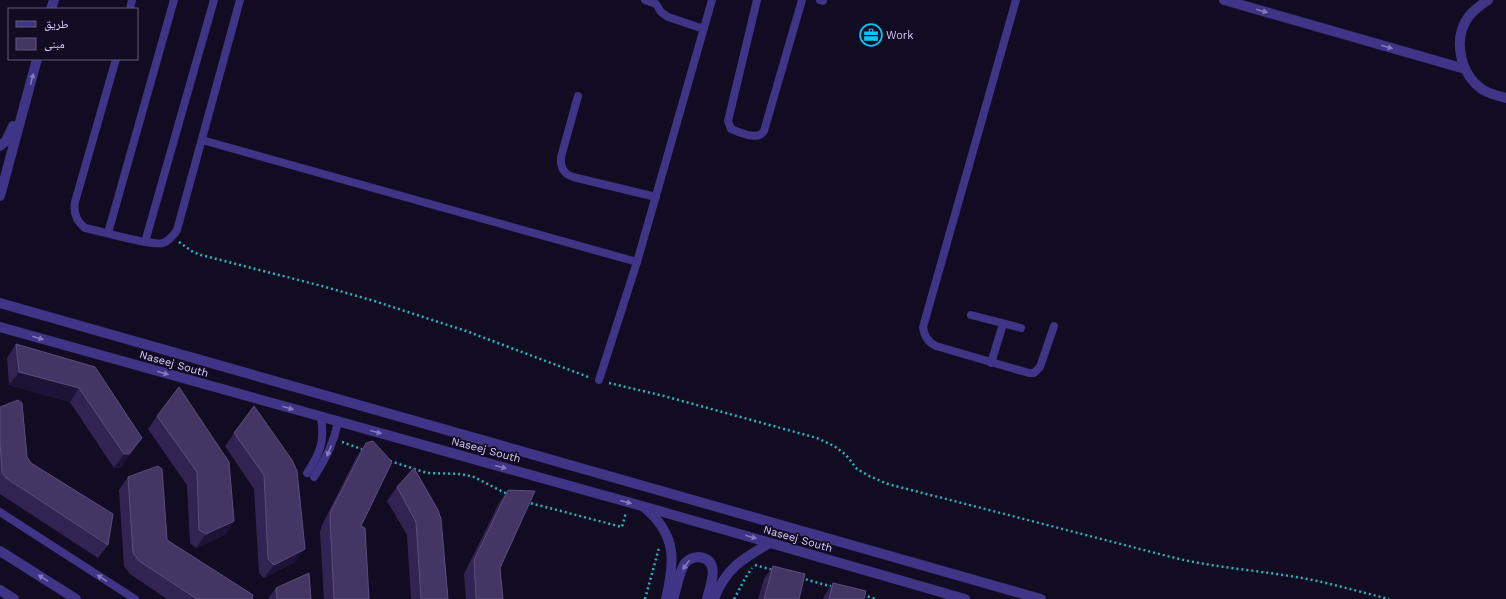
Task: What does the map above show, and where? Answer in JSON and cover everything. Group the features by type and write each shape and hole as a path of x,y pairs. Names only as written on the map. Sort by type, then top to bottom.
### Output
{"street":[{"path":"1224,0 1465,69"},
{"path":"1488,0 1477,7 1468,17 1462,29 1460,43 1461,56 1465,69 1472,81 1483,90 1495,96 1506,98"},
{"path":"0,196 37,60"},
{"path":"0,146 10,135 17,113 26,99"},
{"path":"0,304 1042,599"},
{"name":"Naseej South","path":"0,327 642,506 965,599"},
{"path":"642,506 657,520 670,546 672,555 672,574 666,599"},
{"path":"714,599 721,583 732,568 746,556 770,543"},
{"path":"0,551 76,599"},
{"path":"674,599 684,565 687,561 696,557 705,559 712,566 713,580 707,599"},
{"path":"0,590 14,599"}],"lane":[{"path":"108,233 174,0"},
{"path":"145,242 214,0"},
{"path":"116,60 74,207 76,217 85,228 145,242 158,244 164,243 173,236 177,230 240,0"},
{"path":"645,0 656,4 661,12 668,17 704,29"},
{"path":"599,380 637,262 712,0"},
{"path":"757,0 728,121 732,129 756,136 761,135 764,131 802,0"},
{"path":"1016,0 923,327 927,340 936,346 1024,372 1034,372 1040,367 1054,326"},
{"path":"578,96 561,162 564,172 573,177 656,197"},
{"path":"202,140 637,262"},
{"path":"971,316 1021,328"},
{"path":"991,363 1003,324"},
{"path":"321,417 323,441 310,475 327,456 334,439 338,422"},
{"path":"0,512 135,599"}],"path":[{"path":"173,236 186,248 201,255 322,286 377,302 466,331 599,380 664,396 816,438 834,446 846,455 857,469 863,473 888,484 1200,564 1292,576 1389,599"},
{"path":"334,439 367,452"},
{"path":"388,460 427,473 460,474 474,477 513,496"},
{"path":"519,499 622,527 625,512 630,514"},
{"path":"645,599 659,546"},
{"path":"734,599 754,565 777,571"},
{"path":"800,578 838,588"},
{"path":"861,595 876,599"}],"building":[{"path":"16,344 95,367 142,438 129,454 124,454 79,388 19,372"},
{"path":"179,387 229,462 234,521 206,534 199,530 197,472 157,416"},
{"path":"18,400 22,403 27,457 31,463 113,514 108,545 6,478 2,472 0,407"},
{"path":"254,406 292,460 297,471 305,549 274,565 268,559 264,475 234,433"},
{"path":"373,441 392,462 361,526 365,528 369,599 334,599 330,519 331,511 366,443"},
{"path":"158,466 162,469 167,540 253,595 252,599 197,599 139,561 133,553 128,477"},
{"path":"414,468 438,510 441,519 448,599 421,599 416,522 397,487"},
{"path":"508,490 535,491 500,568 503,599 476,599 474,560"},
{"path":"773,566 805,574 799,599 764,599"},
{"path":"309,573 311,599 277,599 276,588"},
{"path":"833,583 866,591 864,599 829,599"}],"place":[{"name":"Work","path":"871,35"}]}
